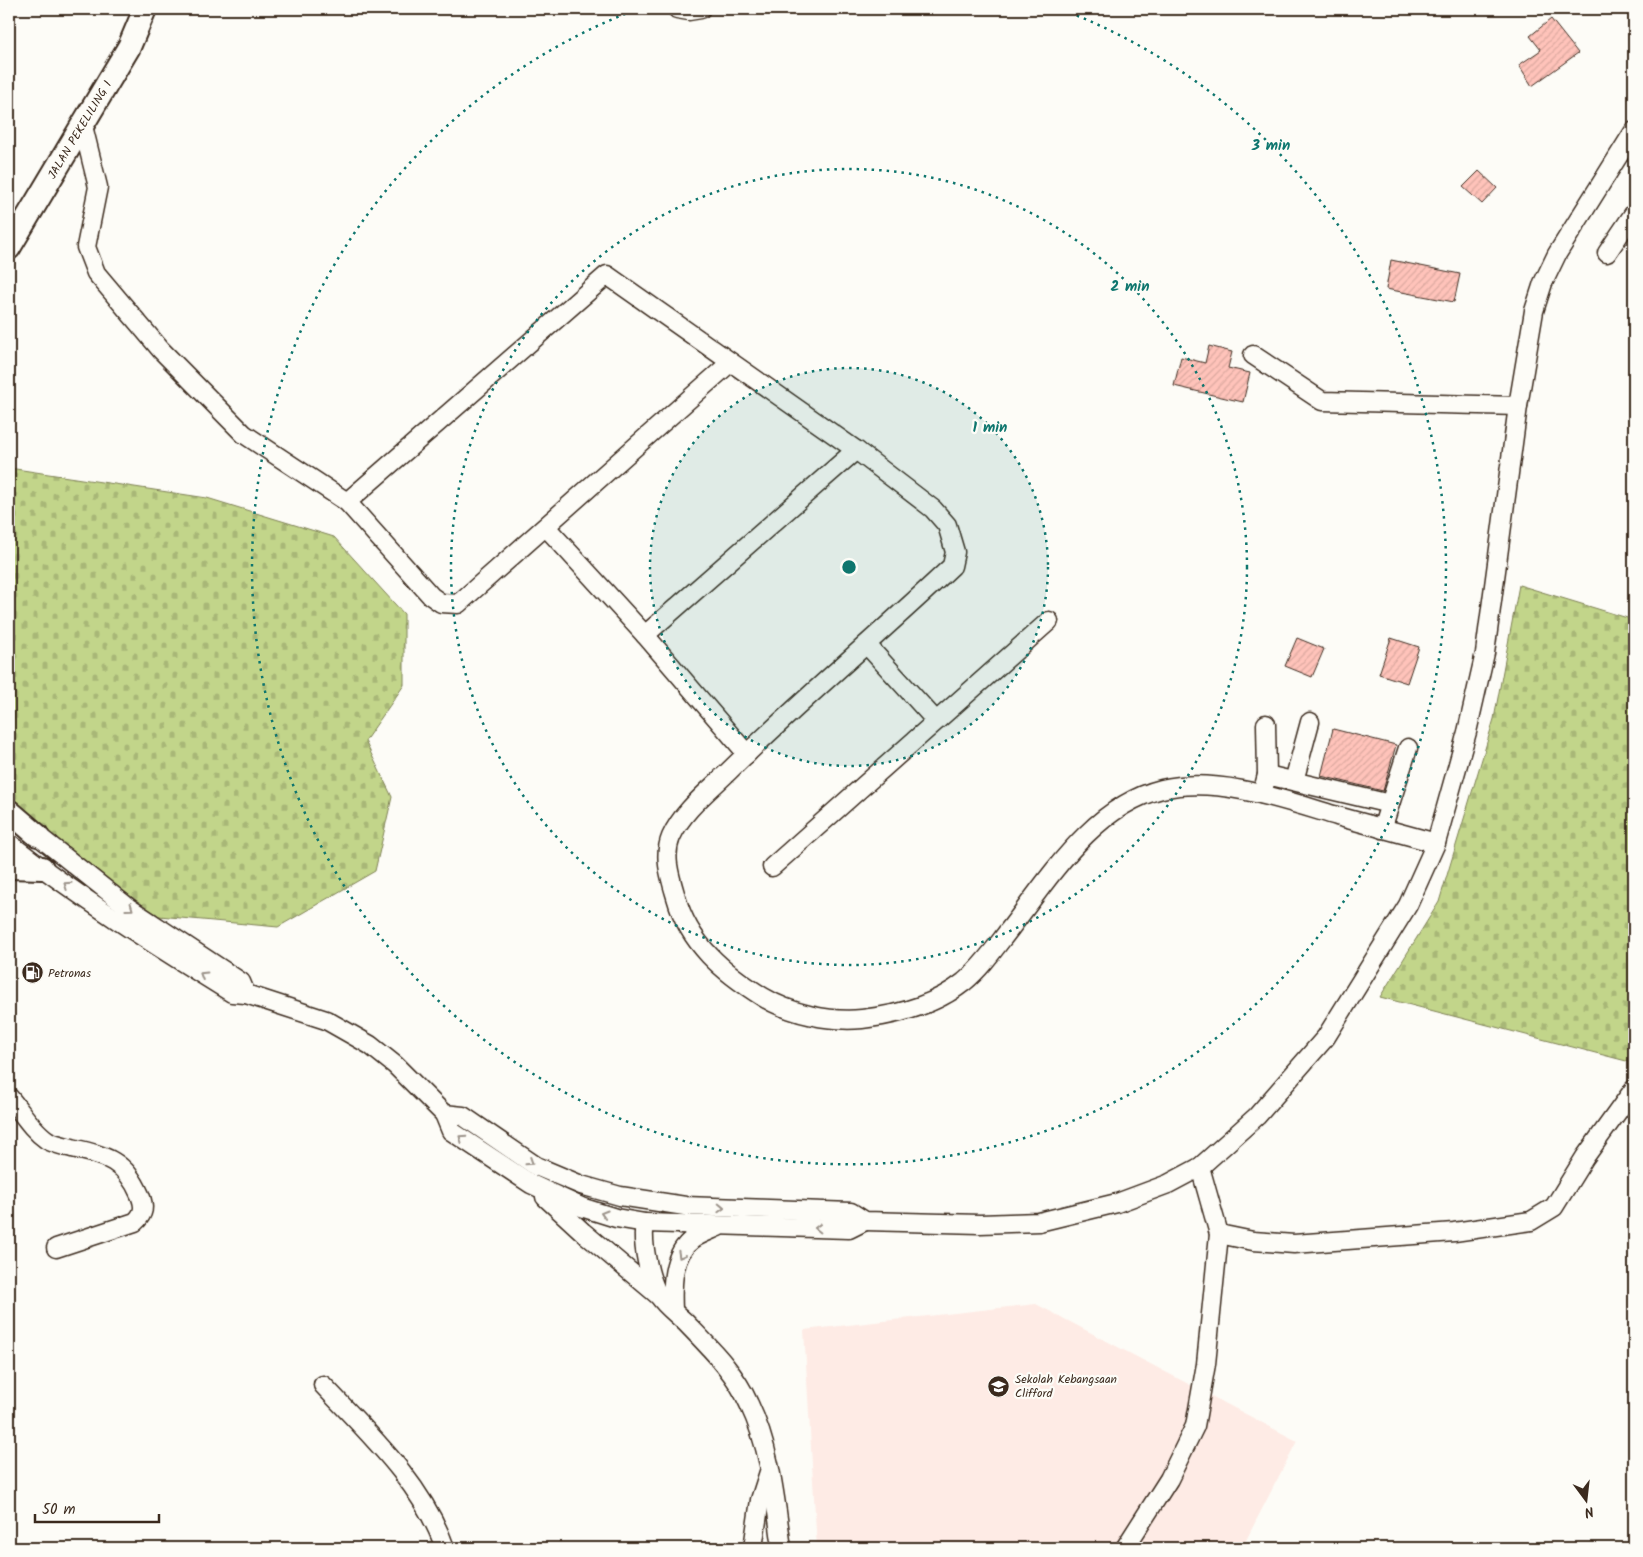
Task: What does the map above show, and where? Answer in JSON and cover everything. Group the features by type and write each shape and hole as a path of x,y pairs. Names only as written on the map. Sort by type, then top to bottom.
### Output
{"main road":[{"name":"JALAN PEKELILING 1","path":"9,248 84,126 129,48 145,9"},
{"path":"9,811 37,835"},
{"path":"9,830 37,835"},
{"path":"9,867 42,868"}],"street":[{"path":"677,9 689,11 701,9"},
{"path":"84,126 98,186 86,247 96,273 161,350 244,434 347,502 431,596 441,603 458,604 464,601 730,362"},
{"path":"9,843 42,868 159,948 232,993 246,994 326,1020 370,1045 396,1065 444,1114 451,1131 531,1184 581,1207 616,1218 645,1223 850,1229 865,1221 980,1224 1039,1222 1117,1204 1168,1184 1200,1167 1257,1116 1326,1037 1408,904 1436,843 1467,732 1485,653 1518,406 1534,311 1543,283 1558,254 1634,131"},
{"path":"1607,254 1634,213"},
{"path":"347,502 607,275 856,450 933,509 947,525 955,552 952,566 747,754 678,823 670,840 666,854 679,910 692,935 713,961 738,982 774,1004 813,1016 852,1020 886,1017 914,1009 940,997 963,982 985,962 1068,853 1118,809 1138,798 1164,789 1189,786 1215,787 1262,794 1436,843"},
{"path":"1253,355 1322,401 1518,406"},
{"path":"645,635 856,450"},
{"path":"546,527 645,635 747,754"},
{"path":"772,867 1049,621"},
{"path":"867,645 936,721"},
{"path":"1294,782 1310,722"},
{"path":"1262,794 1267,775 1266,724"},
{"path":"1382,829 1408,748"},
{"path":"1267,775 1390,804"},
{"path":"37,835 129,908 241,982 246,994"},
{"path":"1219,1234 1253,1241 1294,1244 1454,1232 1531,1221 1554,1207 1585,1157 1634,1089"},
{"path":"9,1097 28,1122 48,1141 101,1154 114,1160 136,1185 142,1198 144,1208 142,1215 135,1222 56,1248"},
{"path":"444,1114 463,1116 536,1166 581,1185 620,1196 685,1206 851,1212 865,1221"},
{"path":"1125,1548 1169,1479 1195,1426 1206,1364 1219,1234 1200,1167"},
{"path":"531,1184 583,1232 659,1296 712,1350 733,1375 749,1402 761,1432 770,1466 782,1548"},
{"path":"620,1196 645,1223 643,1247 659,1296"},
{"path":"645,1223 685,1206"},
{"path":"673,1310 672,1286 676,1263 691,1240 718,1226"},
{"path":"323,1385 370,1434 411,1485 429,1514 445,1548"},
{"path":"753,1548 760,1500 770,1466"}],"shaded area":[{"name":"Sekolah Kebangsaan Clifford","path":"1036,1304 1297,1441 1242,1548 817,1548 804,1330"}],"green space":[{"path":"9,468 207,498 334,537 404,614 404,685 365,741 392,797 375,871 278,927 159,916 53,842 9,805"},
{"path":"1519,585 1634,620 1634,1063 1380,997 1439,902 1494,719"}],"building":[{"path":"1551,19 1578,53 1532,86 1519,65 1541,50 1530,36"},
{"path":"1479,171 1497,188 1482,204 1463,187"},
{"path":"1391,260 1460,274 1454,302 1386,289"},
{"path":"1209,346 1232,352 1228,368 1250,373 1243,402 1174,386 1181,357 1205,363"},
{"path":"1297,638 1324,649 1312,677 1285,666"},
{"path":"1391,638 1419,647 1407,683 1379,674"},
{"path":"1333,729 1396,745 1383,791 1321,776"}],"place":[{"name":"Petronas","path":"32,973"},
{"name":"Sekolah Kebangsaan Clifford","path":"999,1386"}]}
